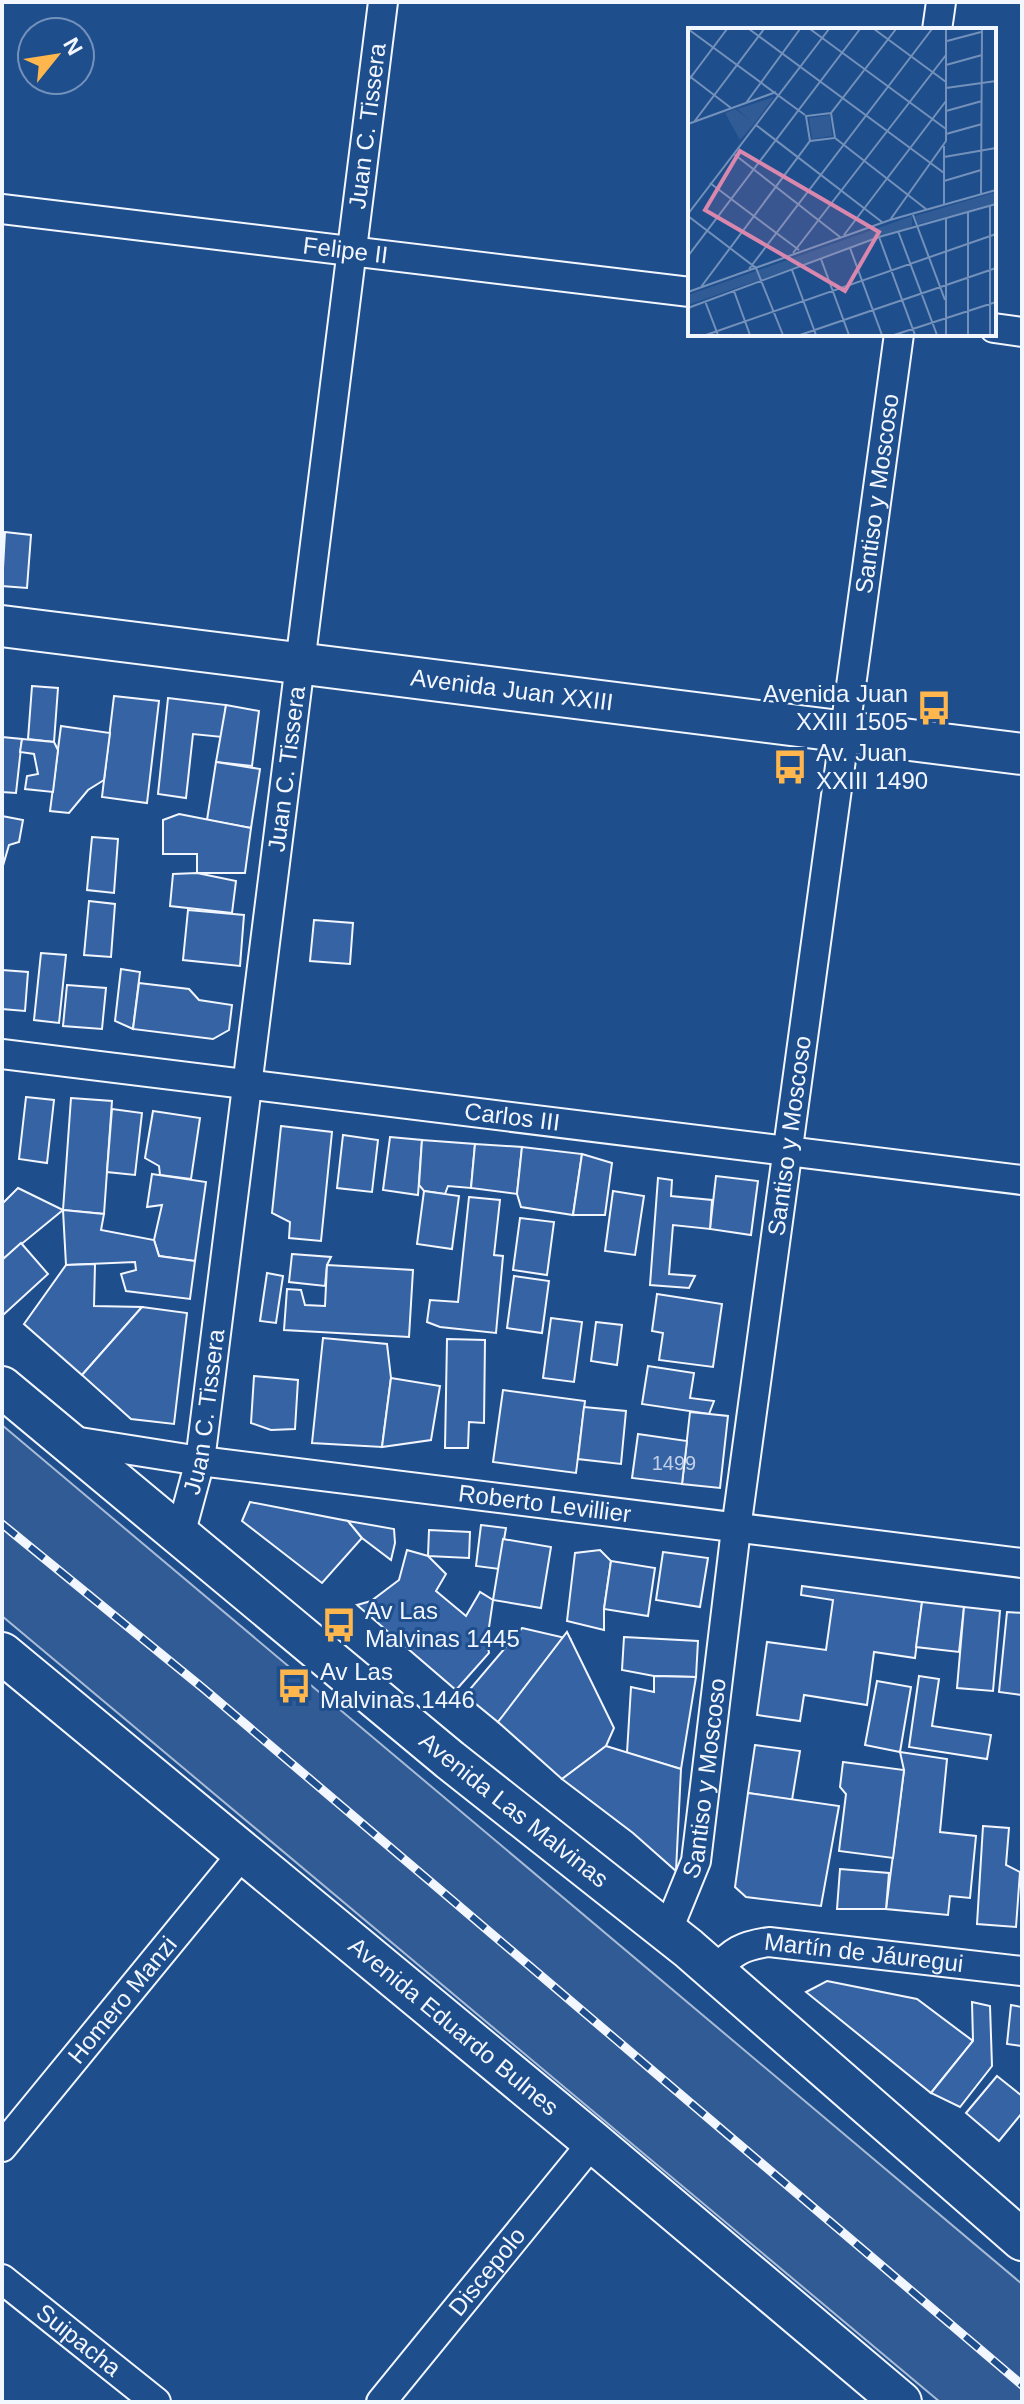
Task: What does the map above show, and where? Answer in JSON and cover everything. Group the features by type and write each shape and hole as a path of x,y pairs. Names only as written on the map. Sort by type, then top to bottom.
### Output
{"main road":[{"name":"Avenida Juan XXIII","path":"2,626 1022,754"},
{"name":"Avenida Las Malvinas","path":"2,1387 450,1760 667,1932 1022,2240"},
{"name":"Avenida Eduardo Bulnes","path":"2,1653 593,2142 901,2402"}],"street":[{"name":"Juan C. Tissera","path":"180,1535 200,1461 383,2"},
{"path":"937,28 941,2"},
{"name":"Felipe II","path":"2,209 688,292"},
{"path":"996,328 1022,332"},
{"name":"Santiso y Moscoso","path":"667,1932 696,1861 736,1529 899,336"},
{"name":"Carlos III","path":"2,1054 1022,1180"},
{"name":"Roberto Levillier","path":"67,1440 200,1461 1022,1563"},
{"name":"Homero Manzi","path":"2,2147 243,1853"},
{"name":"Martín de Jáuregui","path":"714,1972 730,1954 748,1945 769,1942 1022,1971"},
{"name":"Discepolo","path":"381,2402 593,2142"},
{"name":"Suipacha","path":"2,2279 156,2402"}],"shaded area":[{"path":"2,1425 1022,2284 1022,2402 940,2402 2,1616"}],"building":[{"path":"5,532 31,535 27,588 2,586"},
{"path":"32,686 58,688 54,742 28,739"},
{"path":"114,696 159,701 147,803 102,797"},
{"path":"168,698 226,705 222,737 193,734 186,798 158,794"},
{"path":"226,705 259,711 252,766 216,762"},
{"path":"61,726 110,733 104,780 88,790 69,813 50,811"},
{"path":"2,737 22,739 16,793 2,792"},
{"path":"22,739 54,742 58,750 53,792 25,789 27,776 38,774 34,754 20,752"},
{"path":"216,762 260,769 251,828 207,820"},
{"path":"179,814 251,828 245,873 197,873 197,854 163,854 163,820"},
{"path":"2,816 23,820 19,842 9,845 2,869"},
{"path":"92,837 118,839 114,893 87,890"},
{"path":"197,873 236,881 232,913 170,906 173,874"},
{"path":"89,901 115,904 111,957 84,955"},
{"path":"188,910 244,915 240,966 183,960"},
{"path":"314,920 353,923 350,964 310,961"},
{"path":"41,953 66,955 59,1023 34,1020"},
{"path":"121,969 140,972 133,1029 115,1021"},
{"path":"2,970 28,972 25,1011 2,1009"},
{"path":"139,983 189,989 199,1000 232,1005 229,1030 213,1039 133,1029"},
{"path":"67,985 106,988 102,1029 63,1026"},
{"path":"26,1097 54,1100 47,1163 19,1159"},
{"path":"71,1098 112,1101 104,1214 63,1210"},
{"path":"112,1109 142,1113 135,1175 107,1172"},
{"path":"153,1111 200,1118 191,1179 160,1175 159,1166 145,1158"},
{"path":"281,1126 332,1132 321,1241 289,1238 290,1222 272,1213"},
{"path":"343,1135 378,1140 372,1192 337,1188"},
{"path":"390,1137 422,1140 418,1195 383,1190"},
{"path":"422,1140 475,1144 471,1188 448,1186 445,1194 424,1191 419,1185"},
{"path":"475,1144 522,1147 517,1194 471,1188"},
{"path":"522,1147 582,1154 573,1215 521,1207 517,1194"},
{"path":"582,1154 612,1163 605,1215 573,1215"},
{"path":"152,1174 206,1182 195,1261 159,1256 154,1240 162,1205 147,1207"},
{"path":"716,1176 758,1181 751,1235 710,1229"},
{"path":"658,1178 672,1180 671,1196 712,1200 710,1229 673,1225 669,1274 695,1276 689,1288 650,1285"},
{"path":"18,1188 63,1210 2,1260 2,1204"},
{"path":"424,1191 459,1196 452,1249 417,1244"},
{"path":"613,1191 644,1196 635,1255 605,1251"},
{"path":"469,1197 500,1200 494,1255 503,1256 496,1333 440,1327 427,1322 430,1300 458,1302"},
{"path":"63,1210 104,1214 101,1230 154,1240 159,1256 195,1261 190,1299 126,1291 121,1274 136,1270 135,1262 66,1265"},
{"path":"520,1218 554,1222 547,1275 513,1270"},
{"path":"21,1243 48,1274 2,1316 2,1260"},
{"path":"292,1254 331,1257 325,1286 289,1282"},
{"path":"95,1264 94,1306 142,1307 82,1375 24,1324 66,1265"},
{"path":"327,1265 413,1270 409,1337 284,1330 287,1289 301,1290 305,1305 325,1306"},
{"path":"267,1273 283,1276 276,1323 260,1321"},
{"path":"514,1276 549,1281 542,1333 507,1328"},
{"path":"657,1294 722,1304 713,1367 659,1360 663,1333 652,1331"},
{"path":"142,1307 187,1313 174,1424 131,1419 82,1375"},
{"path":"551,1318 582,1322 574,1382 543,1378"},
{"path":"596,1322 622,1325 617,1365 591,1361"},
{"path":"323,1338 387,1344 391,1378 382,1447 312,1443"},
{"path":"447,1339 485,1340 484,1423 469,1422 468,1448 445,1448"},
{"path":"648,1366 694,1373 690,1398 714,1401 709,1414 642,1404"},
{"path":"254,1376 298,1380 295,1429 271,1430 251,1423"},
{"path":"391,1378 440,1386 431,1440 382,1447"},
{"path":"503,1390 585,1401 576,1473 493,1462"},
{"path":"584,1407 626,1411 621,1464 578,1459"},
{"path":"690,1412 728,1416 720,1488 682,1484"},
{"path":"638,1434 687,1441 682,1484 632,1478"},
{"path":"250,1502 348,1521 362,1538 322,1583 242,1521"},
{"path":"348,1521 394,1529 391,1560 362,1538"},
{"path":"481,1525 506,1528 499,1569 476,1566"},
{"path":"429,1530 470,1532 469,1558 428,1556"},
{"path":"503,1539 551,1547 541,1608 493,1600"},
{"path":"407,1550 428,1556 446,1574 436,1591 466,1616 480,1592 493,1600 487,1641 489,1653 456,1690 357,1605 371,1601 399,1580"},
{"path":"600,1550 611,1561 604,1630 567,1621 575,1553"},
{"path":"663,1552 708,1558 700,1607 656,1600"},
{"path":"611,1561 655,1568 648,1616 604,1609"},
{"path":"802,1586 922,1602 915,1658 874,1652 867,1705 804,1695 800,1721 757,1715 767,1642 826,1650 833,1600 801,1595"},
{"path":"922,1602 964,1607 959,1652 916,1647"},
{"path":"964,1607 1000,1611 993,1691 957,1688"},
{"path":"1007,1612 1022,1613 1022,1695 999,1692"},
{"path":"522,1628 570,1639 498,1722 465,1695"},
{"path":"567,1632 614,1728 606,1746 562,1779 498,1722"},
{"path":"624,1637 698,1641 696,1677 654,1676 622,1670"},
{"path":"654,1676 696,1677 681,1769 627,1753 631,1687 654,1692"},
{"path":"919,1676 939,1679 932,1726 991,1735 987,1759 909,1747"},
{"path":"877,1681 911,1687 900,1752 865,1745"},
{"path":"755,1745 800,1751 792,1800 748,1793"},
{"path":"606,1746 681,1769 676,1871 633,1833 562,1779"},
{"path":"900,1752 947,1759 940,1832 976,1836 970,1898 950,1896 948,1915 886,1909 904,1770"},
{"path":"843,1762 904,1770 893,1858 839,1851 846,1794 840,1787"},
{"path":"748,1793 839,1806 821,1906 746,1897 735,1887"},
{"path":"983,1826 1009,1828 1006,1865 1020,1872 1016,1927 977,1924"},
{"path":"840,1869 889,1873 886,1909 837,1909"},
{"path":"827,1981 917,1999 973,2041 931,2093 806,1992"},
{"path":"972,2002 990,2006 992,2066 960,2107 931,2093 973,2041"},
{"path":"1011,2005 1022,2007 1022,2046 1007,2044"},
{"path":"997,2076 1022,2096 1022,2113 999,2141 966,2113"}],"railway":[{"path":"2,1524 204,1689 1022,2385"}],"place":[{"name":"Avenida Juan XXIII 1505","path":"934,708"},
{"name":"Av. Juan XXIII 1490","path":"790,767"},
{"name":"Av Las Malvinas 1445","path":"339,1625"},
{"name":"Av Las Malvinas 1446","path":"294,1686"}]}
